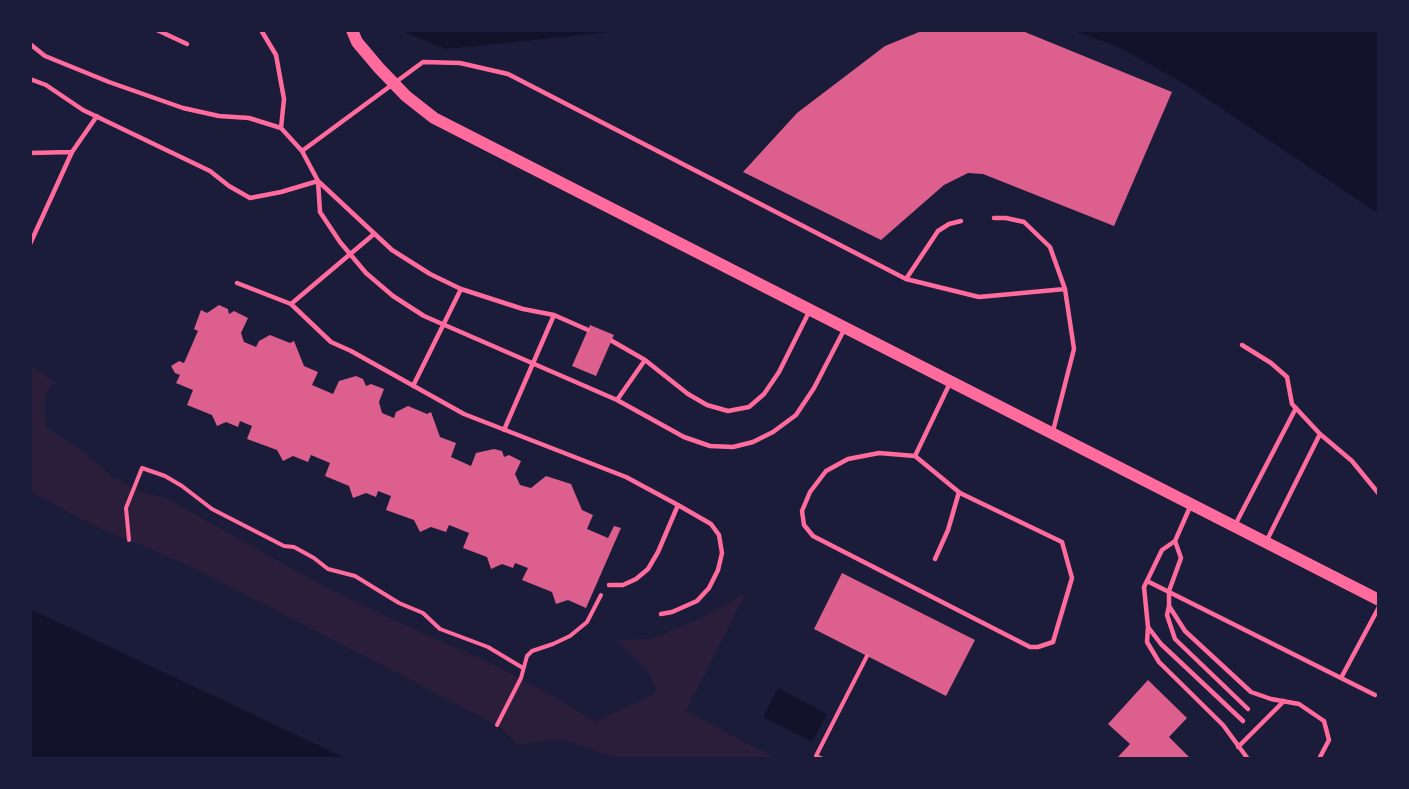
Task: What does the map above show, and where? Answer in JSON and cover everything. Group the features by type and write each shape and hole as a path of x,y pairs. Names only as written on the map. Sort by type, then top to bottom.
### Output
{"main road":[{"path":"352,30 357,42 379,68 406,96 434,118 1379,600"}],"lane":[{"path":"157,30 187,44"},
{"path":"261,30 276,55 284,99 281,128"},
{"path":"30,44 45,56 183,108 219,116 249,118 281,128 302,151 318,181 392,250 430,274 460,289 523,309 554,315 588,330"},
{"path":"302,151 423,62 460,63 508,74 906,279 979,297 1065,289"},
{"path":"30,79 46,85 83,110 210,171 229,186 250,198 318,181"},
{"path":"30,244 72,153 97,116"},
{"path":"30,153 72,153"},
{"path":"318,181 320,212 366,273 393,296 424,316 617,400 684,437 710,446 732,447 753,442 773,432 796,415 814,388 846,327"},
{"path":"994,218 1024,222 1050,247 1065,289 1074,349 1052,433"},
{"path":"906,279 938,231 949,224 961,221"},
{"path":"291,304 374,234"},
{"path":"237,283 291,304 332,342 464,414 626,477 711,524 719,535 722,554 718,570 709,588 697,601 672,612 661,614"},
{"path":"413,386 460,289"},
{"path":"612,340 645,360 688,394 708,405 728,411 749,407 764,394 779,372 810,309"},
{"path":"504,430 554,315"},
{"path":"1242,345 1271,363 1287,377 1292,404 1320,435 1352,460 1379,494"},
{"path":"617,400 645,360"},
{"path":"915,456 951,381"},
{"path":"1234,526 1296,408"},
{"path":"1265,542 1320,435"},
{"path":"879,453 915,456 959,492 1062,542 1072,578 1053,642 1038,647 1029,647 813,536 804,525 802,511 810,492 826,471 848,459 879,453"},
{"path":"935,559 948,530 959,492"},
{"path":"1191,504 1175,541 1161,550 1144,588 1148,627 1147,642 1159,662 1223,725 1248,759"},
{"path":"609,585 623,585 636,579 648,569 658,552 678,505"},
{"path":"1175,541 1181,558 1169,591 1167,615 1175,639 1248,709"},
{"path":"1147,581 1376,695"},
{"path":"1169,606 1185,632 1251,692 1271,699 1299,704 1324,721 1329,740 1319,759"},
{"path":"1341,678 1379,607"},
{"path":"1148,627 1161,644 1243,721"},
{"path":"1238,747 1284,702"}],"path":[{"path":"129,540 126,508 142,468 165,476 212,509 284,546 294,548 314,558 328,569 355,576 399,603 423,613 440,629 488,647 523,668"},
{"path":"497,725 509,704 527,656 532,651 562,640 587,622 598,599 609,585"},
{"path":"823,759 816,756 867,656"}],"shaded area":[{"path":"399,30 629,30 446,49"},
{"path":"1071,30 1379,30 1379,214 1185,84 1116,46"},
{"path":"30,365 55,382 44,397 46,427 85,453 114,478 142,492 168,499 314,581 492,664 562,701 595,722 656,693 650,674 616,640 651,639 706,616 746,593 686,711 777,759 617,759 560,739 518,745 497,725 192,567 90,524 30,491"},
{"path":"30,609 347,759 30,759"},
{"path":"778,688 827,714 812,742 763,717"}],"building":[{"path":"924,30 1020,30 1172,92 1114,226 983,174 968,173 944,185 881,240 743,172 797,113 885,46"},
{"path":"219,305 228,309 229,314 234,311 248,318 241,333 244,342 256,347 259,341 270,335 290,343 294,341 304,366 318,372 312,385 333,394 339,381 356,376 363,379 366,386 371,384 384,389 379,402 382,413 394,418 396,412 408,406 427,414 431,412 440,437 456,443 451,457 471,466 476,453 494,449 502,451 504,457 509,455 521,461 515,474 520,485 531,488 546,476 571,484 582,510 593,515 587,529 608,538 614,526 621,528 586,608 568,600 556,604 552,592 522,580 528,568 515,563 513,568 502,564 491,569 487,557 463,548 469,533 449,525 446,532 431,527 420,532 414,520 386,510 391,496 378,491 376,497 366,493 353,498 349,486 325,476 330,463 311,455 308,462 293,456 283,461 277,450 247,439 252,426 240,421 238,427 226,422 217,426 212,415 187,405 193,390 176,383 180,375 175,373 171,366 179,361 184,363 198,331 194,329 201,310 207,313"},
{"path":"590,325 614,335 596,376 572,366"},
{"path":"842,573 975,640 946,696 814,629"},
{"path":"1148,680 1187,718 1169,737 1191,759 1120,759 1118,757 1130,744 1108,724"}]}
